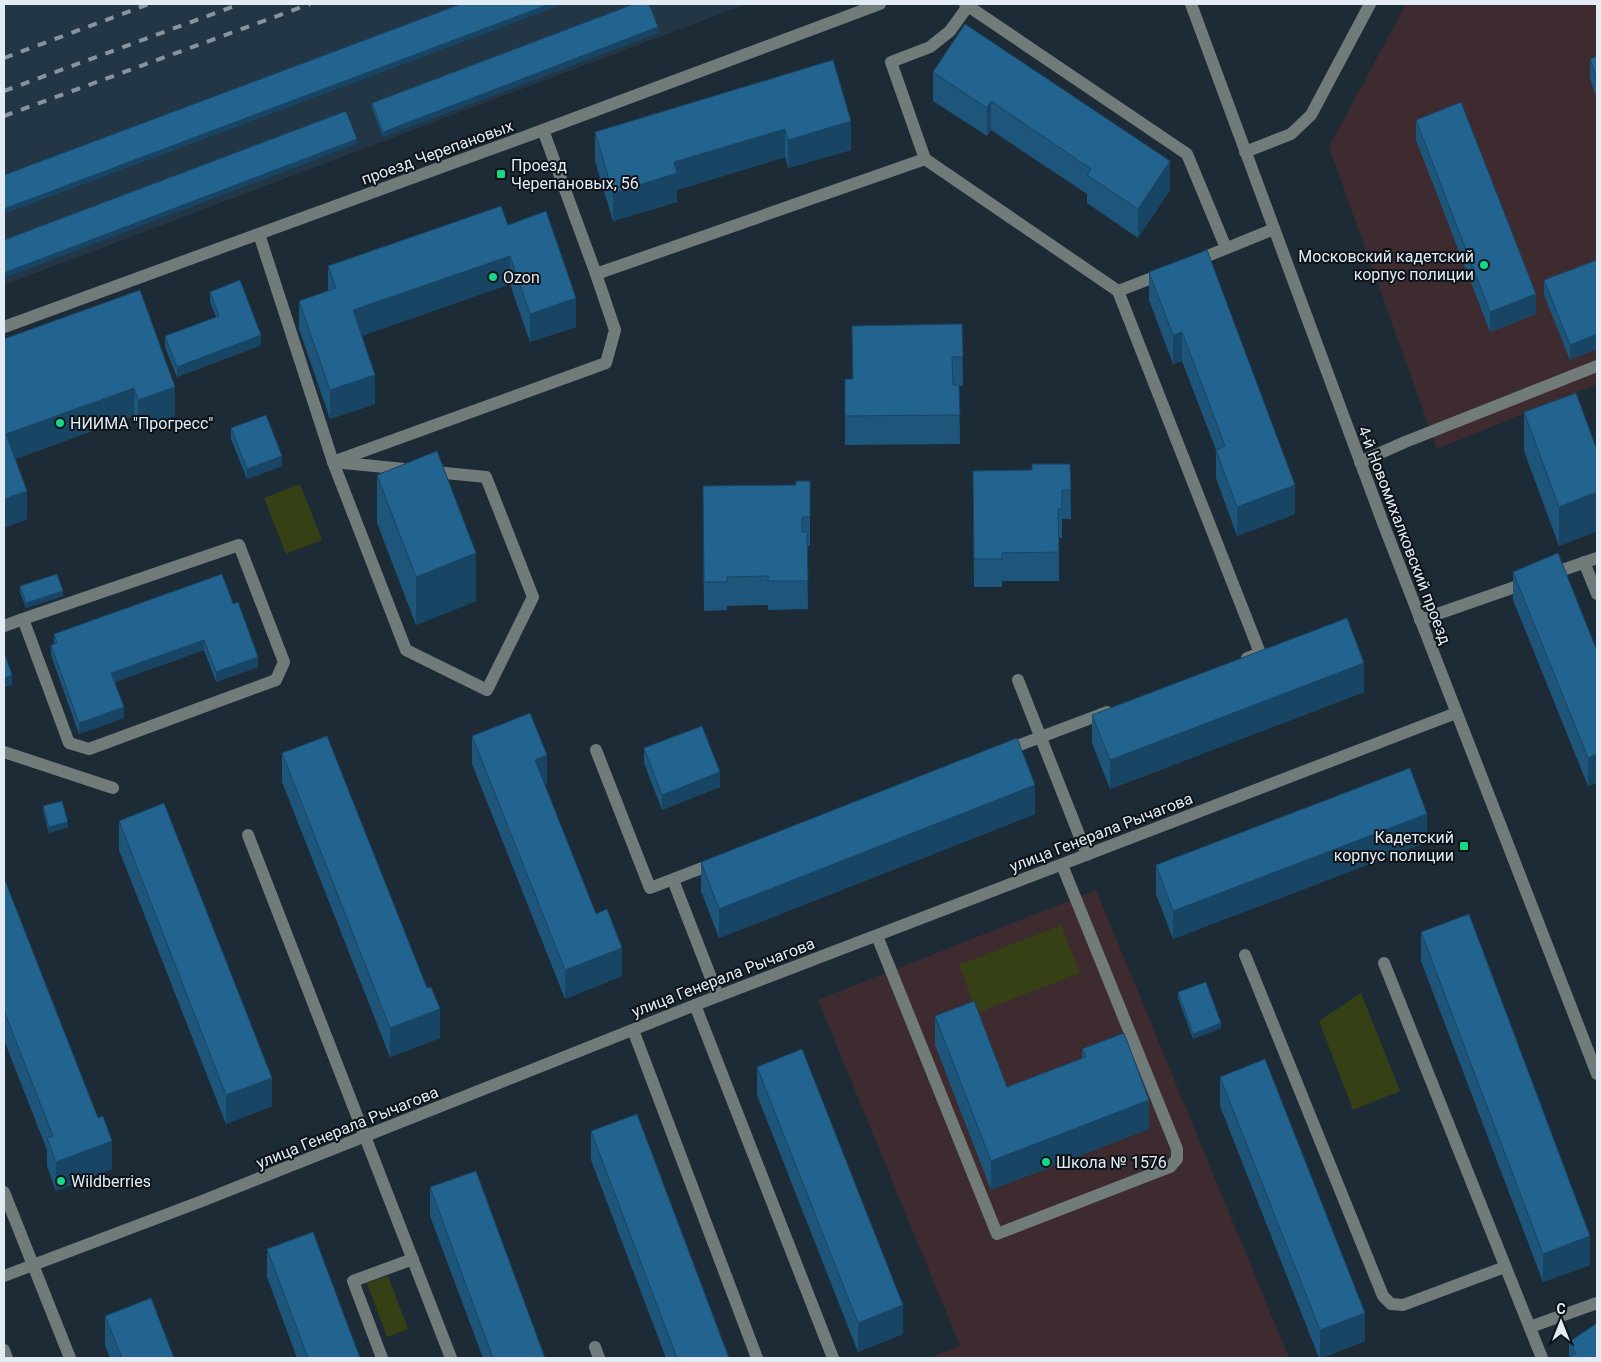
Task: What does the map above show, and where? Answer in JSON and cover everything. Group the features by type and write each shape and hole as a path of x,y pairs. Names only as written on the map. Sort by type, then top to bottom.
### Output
{"street":[{"name":"проезд Черепановых","path":"4,327 543,130 880,4"},
{"name":"4-й Новомихалковский проезд","path":"1191,4 1360,462 1597,1074"},
{"path":"1245,152 1291,134 1311,114 1370,4"},
{"path":"1226,248 1188,154 966,5 950,31 930,47 891,62 925,159 1118,291 1260,653 1233,663"},
{"path":"333,462 606,363 615,330 543,130"},
{"path":"596,274 925,159"},
{"path":"1118,291 1274,229"},
{"path":"259,234 333,462 406,650 487,690 533,597 486,477 333,462"},
{"path":"1360,462 1404,442 1597,366"},
{"path":"4,626 23,619 239,545 284,662 276,680 89,749 69,743 23,619"},
{"path":"1420,620 1597,558"},
{"path":"1584,562 1597,594"},
{"path":"1018,680 1087,855"},
{"path":"994,755 1123,705"},
{"name":"улица Генерала Рычагова","path":"4,1276 366,1137 718,996 1456,713"},
{"path":"596,750 650,888 728,858"},
{"path":"4,752 113,788"},
{"path":"248,835 451,1358"},
{"path":"877,936 998,1234 1170,1166 1178,1159 1177,1149 1062,865"},
{"path":"673,880 718,996"},
{"path":"1245,955 1383,1296 1391,1304 1403,1305 1505,1267"},
{"path":"1384,963 1542,1358"},
{"path":"695,1005 833,1358"},
{"path":"633,1030 757,1358"},
{"path":"4,1192 70,1358"},
{"path":"382,1358 354,1281 413,1259"},
{"path":"1530,1327 1597,1303"},
{"path":"4,1350 7,1358"}],"shaded area":[{"path":"4,4 746,4 4,285"},
{"name":"Московский кадетский корпус полиции","path":"1406,4 1597,4 1597,384 1437,449 1329,147"},
{"name":"Школа № 1576","path":"1096,890 1289,1358 929,1358 960,1346 818,1000"}],"green space":[{"path":"300,484 322,540 286,554 264,498"},
{"path":"1061,925 1080,973 977,1013 959,965"},
{"path":"1361,993 1400,1091 1353,1110 1319,1021"},
{"path":"388,1276 408,1329 387,1337 367,1283"}],"building":[{"path":"461,4 550,4 4,209 4,175"},
{"path":"634,4 649,4 658,27 383,132 372,103"},
{"path":"965,24 1170,161 1138,209 1087,175 1091,169 991,101 987,108 933,72"},
{"path":"1597,56 1597,78 1590,59"},
{"path":"833,60 851,121 788,140 785,129 674,162 677,173 613,193 595,132"},
{"path":"1461,102 1536,294 1490,312 1416,120"},
{"path":"346,111 357,139 4,273 4,240"},
{"path":"501,206 508,225 546,211 576,298 530,314 510,256 353,310 375,375 330,390 299,301 336,288 328,266"},
{"path":"1207,250 1295,485 1237,507 1216,450 1225,446 1182,332 1173,335 1149,272"},
{"path":"1597,260 1597,334 1570,345 1544,280"},
{"path":"240,280 261,335 177,367 165,336 219,316 210,292"},
{"name":"НИИМА \"Прогресс\"","path":"140,290 175,387 138,400 134,388 6,434 27,491 4,499 4,339"},
{"path":"962,324 963,357 952,357 953,385 959,385 960,415 845,416 845,379 853,379 852,326"},
{"path":"1576,393 1597,450 1597,492 1559,507 1524,412"},
{"path":"266,415 282,456 247,469 231,428"},
{"path":"437,451 476,553 416,577 377,475"},
{"path":"1032,464 1070,464 1071,490 1062,490 1062,509 1058,509 1059,552 1002,553 1002,559 974,559 973,471 1032,470"},
{"path":"796,481 810,481 810,517 802,517 802,532 807,532 808,581 768,581 768,576 727,577 727,582 704,582 703,486 796,485"},
{"path":"1558,553 1597,651 1597,754 1588,758 1513,572"},
{"path":"57,574 63,591 26,603 20,586"},
{"path":"222,574 233,604 238,602 258,657 216,672 204,640 111,673 124,707 79,723 51,645 57,643 54,634"},
{"path":"1347,618 1364,663 1110,760 1092,715"},
{"path":"4,656 12,675 4,678"},
{"path":"530,713 547,755 535,760 596,914 607,909 622,948 565,970 472,736"},
{"path":"702,726 720,772 662,795 644,748"},
{"path":"327,736 427,988 431,987 440,1009 390,1028 282,753"},
{"path":"1017,738 1035,785 719,909 701,862"},
{"path":"1410,768 1427,814 1173,911 1156,865"},
{"path":"62,801 68,822 49,827 43,806"},
{"path":"164,803 272,1078 226,1095 119,821"},
{"path":"4,878 98,1118 103,1116 112,1141 56,1162 47,1138 53,1136 4,1011"},
{"path":"1469,914 1590,1236 1543,1254 1421,932"},
{"path":"1206,982 1221,1023 1193,1034 1178,992"},
{"path":"974,1001 1007,1087 1086,1057 1082,1049 1124,1033 1149,1100 991,1161 935,1016"},
{"path":"802,1049 903,1305 858,1323 757,1067"},
{"path":"1265,1059 1365,1313 1320,1330 1220,1077"},
{"path":"637,1114 729,1358 677,1358 591,1131"},
{"path":"476,1171 545,1358 493,1358 430,1187"},
{"path":"313,1232 360,1358 308,1358 267,1249"},
{"path":"151,1298 174,1358 122,1358 105,1316"},
{"path":"1597,1323 1597,1358 1567,1358 1576,1353 1569,1342"}],"railway":[{"path":"4,58 149,4"},
{"path":"4,91 240,4"},
{"path":"4,116 310,4"}],"place":[{"name":"Проезд Черепановых, 56","path":"501,174"},
{"name":"Московский кадетский корпус полиции","path":"1484,265"},
{"name":"Ozon","path":"493,277"},
{"name":"НИИМА \"Прогресс\"","path":"60,423"},
{"name":"Кадетский корпус полиции","path":"1464,846"},
{"name":"Школа № 1576","path":"1046,1162"},
{"name":"Wildberries","path":"61,1181"}]}
